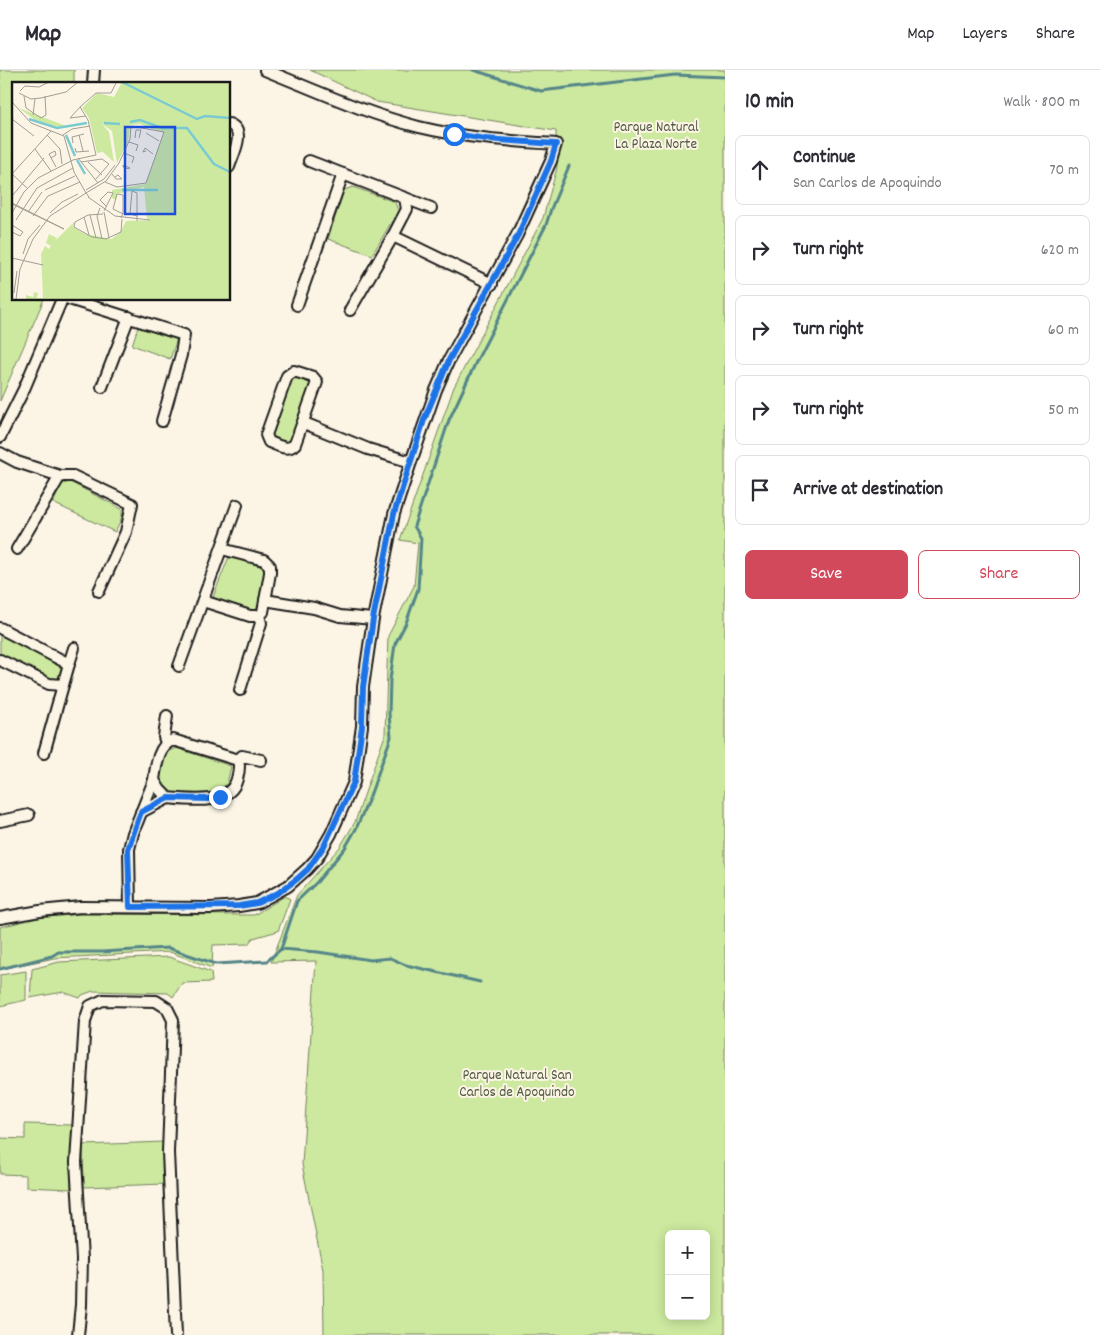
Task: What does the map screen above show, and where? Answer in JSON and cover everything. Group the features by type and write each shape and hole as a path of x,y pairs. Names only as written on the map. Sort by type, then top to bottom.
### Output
{"street":[{"path":"0,918 81,907 211,908 239,906 257,903 283,889 308,869 324,846 354,782 362,726 363,687 373,619 394,514 410,462 449,360 518,235 551,161 556,144 486,139 420,128 390,119 265,70"},
{"path":"230,124 233,125 238,132 238,141 230,164"},
{"path":"309,161 431,208"},
{"path":"297,305 344,174"},
{"path":"350,310 407,209 405,198"},
{"path":"393,236 492,284"},
{"path":"0,437 24,389 62,300"},
{"path":"72,300 184,335 181,355 162,420"},
{"path":"102,387 129,317"},
{"path":"294,371 313,376 317,382 304,423 295,444 291,448 269,442 266,438 266,433 287,376 294,371"},
{"path":"304,423 368,449 410,462"},
{"path":"0,453 17,462 60,476 73,476 132,504 126,532 99,591"},
{"path":"17,549 60,476"},
{"path":"179,666 237,505"},
{"path":"203,601 250,616 259,616 263,612 270,566 264,560 222,549"},
{"path":"265,600 314,608 340,616 373,619"},
{"path":"240,690 260,623 259,616"},
{"path":"0,628 69,664"},
{"path":"44,753 74,648"},
{"path":"0,660 49,684 63,685"},
{"path":"166,742 164,737 167,716"},
{"path":"130,907 128,849 166,742 173,740 238,760"},
{"path":"238,760 242,756 261,760"},
{"path":"141,812 168,798 207,799 226,794 237,780 240,765 238,760"},
{"path":"154,780 168,798"},
{"path":"0,822 29,815"},
{"path":"78,1335 82,1259 76,1162 85,1021 90,1006 103,1000 156,1001 167,1008 173,1020 168,1152 176,1335"}],"green space":[{"path":"0,70 74,70 74,82 12,82 12,300 44,300 0,401"},
{"name":"Parque Natural San Carlos de Apoquindo","path":"310,70 725,70 725,1335 324,1335 323,1270 302,1164 316,961 271,962 297,895 340,847 355,822 385,735 388,636 414,586 418,543 400,540 454,387 543,218 557,168 556,131 377,102"},
{"path":"353,187 395,202 398,211 372,255 328,239 344,190"},
{"path":"139,324 177,339 170,359 132,345"},
{"path":"291,376 313,384 290,444 268,435"},
{"path":"70,482 122,509 122,517 115,532 53,503 62,484"},
{"path":"232,557 262,567 264,572 258,610 252,612 217,602 213,597 228,559"},
{"path":"0,633 64,664 57,682 0,654"},
{"path":"176,748 231,766 227,784 214,793 168,793 159,782 167,752"},
{"path":"285,896 290,899 278,931 253,938 248,944 213,945 212,968 170,952 55,958 0,969 0,927 37,918 82,914 254,915"},
{"path":"169,957 211,972 212,982 182,983 173,997 168,993 93,991 82,995 80,998 63,992 30,998 32,969 59,962"},
{"path":"26,971 26,1000 0,1006 0,975"},
{"path":"25,1124 73,1125 71,1189 26,1187 26,1175 0,1174 0,1138 25,1139"},
{"path":"164,1142 165,1184 84,1187 83,1145"}],"waterway":[{"path":"473,70 541,91 675,75 725,77"},
{"path":"0,969 52,956 58,952 102,952 168,948 216,964 267,961 281,949 297,901 317,882 345,848 356,829 370,796 391,737 389,714 390,680 395,644 406,623 418,589 421,538 414,526 449,420 476,362 546,225 569,166"},
{"path":"281,949 318,952 371,960 390,958 406,965 480,982"}],"route":[{"path":"220,797 207,799 168,798 141,812 128,849 130,907 211,908 239,906 257,903 278,893 308,869 316,858 331,834 354,782 362,726 363,687 373,619 394,514 424,420 449,360 518,235 551,161 556,144 486,139 454,134"}],"park label":[{"name":"Parque Natural La Plaza Norte","path":"656,136"}]}
